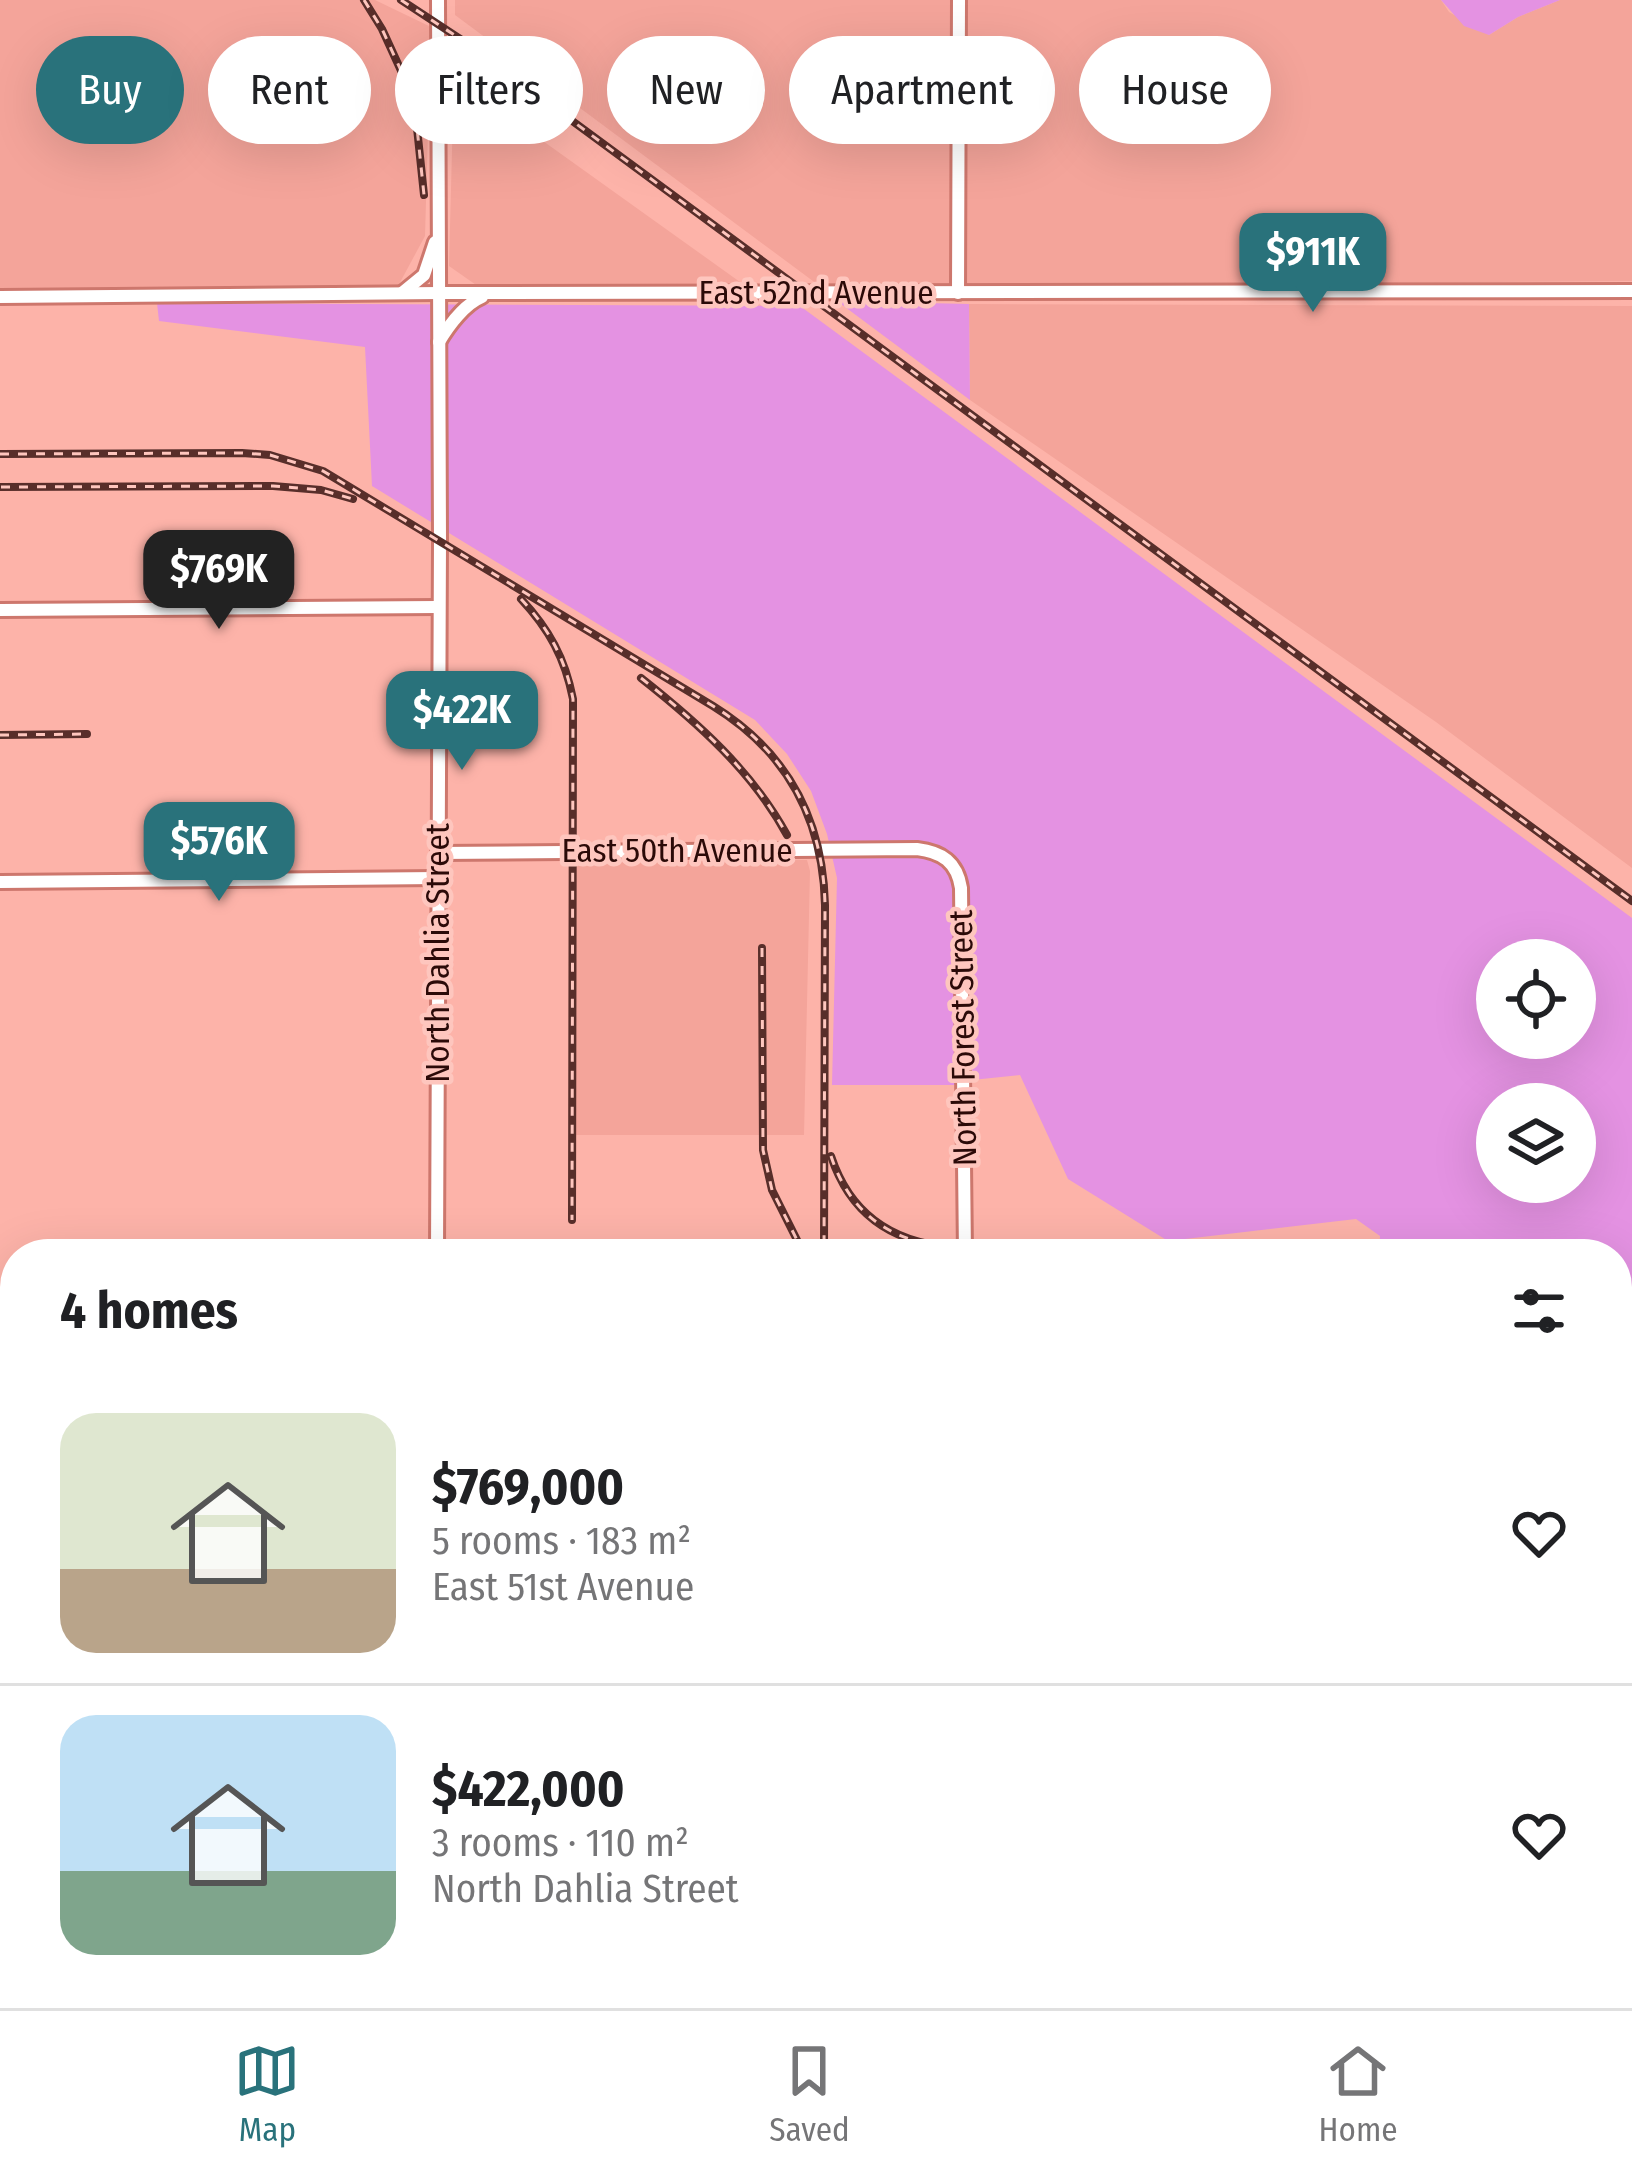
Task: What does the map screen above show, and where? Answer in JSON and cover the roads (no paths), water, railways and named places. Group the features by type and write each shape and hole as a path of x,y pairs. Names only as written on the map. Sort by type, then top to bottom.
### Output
{"street":[{"name":"North Dahlia Street","path":"437,1239 438,0"},
{"path":"958,293 959,0"},
{"path":"402,293 424,275 439,223"},
{"name":"East 52nd Avenue","path":"0,297 1632,291"},
{"path":"439,343 472,301 500,293"},
{"path":"0,610 438,607"},
{"name":"East 50th Avenue","path":"438,853 917,850"},
{"name":"North Forest Street","path":"917,850 947,859 961,883 964,1239"},
{"path":"0,882 438,878"}],"railway":[{"path":"364,0 414,99 424,195"},
{"path":"401,0 465,42 1632,901"},
{"path":"0,454 242,453 270,455 323,471 713,706 761,744 796,790 823,873 824,1239"},
{"path":"1,487 273,486 321,490 353,499"},
{"path":"521,599 554,645 573,699 572,1220"},
{"path":"641,678 722,749 787,835"},
{"path":"0,735 87,734"},
{"path":"762,948 763,1150 772,1190 796,1239"},
{"path":"831,1156 861,1209 909,1239"}]}
